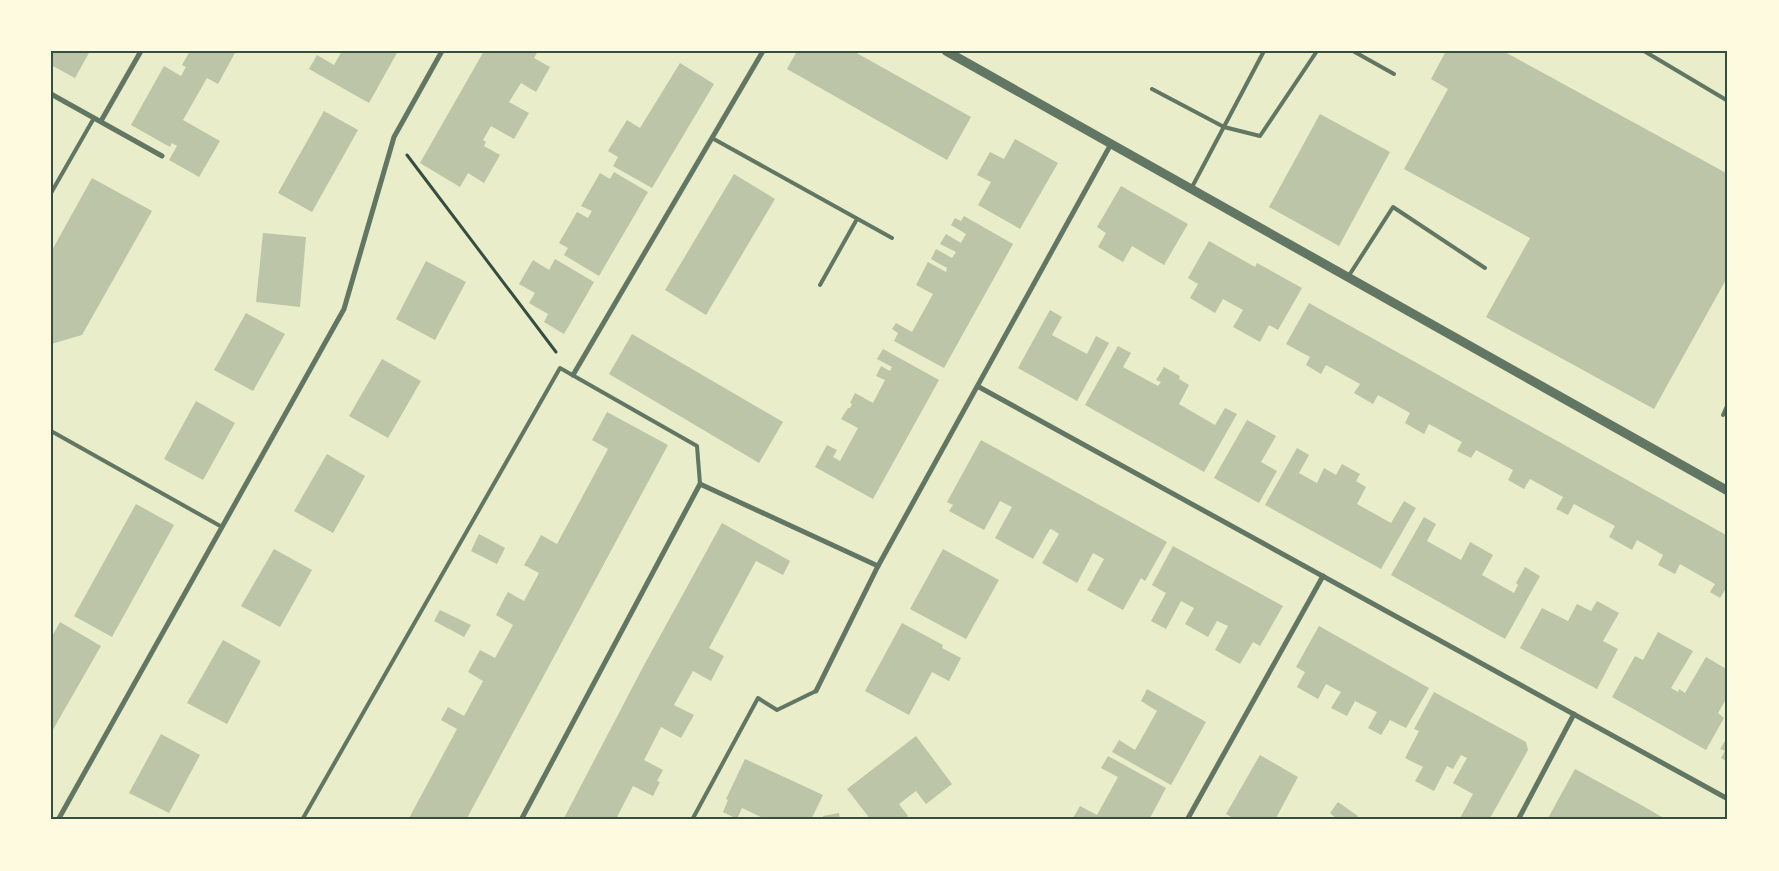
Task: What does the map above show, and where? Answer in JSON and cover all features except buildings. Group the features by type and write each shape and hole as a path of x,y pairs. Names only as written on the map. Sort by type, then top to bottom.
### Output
{"street":[{"path":"101,121 142,51"},
{"path":"58,820 344,309 394,137 442,51"},
{"path":"573,375 763,51"},
{"path":"946,51 1728,491"},
{"path":"51,94 162,156"},
{"path":"816,691 878,566 979,387 1112,144"},
{"path":"979,387 1728,799"},
{"path":"521,820 700,484 878,566"},
{"path":"1187,820 1323,576"},
{"path":"1518,820 1574,714"}],"lane":[{"path":"1191,189 1264,51"},
{"path":"1152,89 1224,127 1260,136 1316,51"},
{"path":"1353,51 1394,74"},
{"path":"1644,51 1728,101"},
{"path":"51,193 94,118"},
{"path":"712,138 892,238"},
{"path":"1348,277 1393,207 1485,268"},
{"path":"820,285 857,219"},
{"path":"302,820 560,368 697,446 700,484"},
{"path":"1722,415 1728,404"},
{"path":"51,431 222,527"},
{"path":"692,820 758,698 777,710 816,691"}],"path":[{"path":"394,137 573,375"}]}
